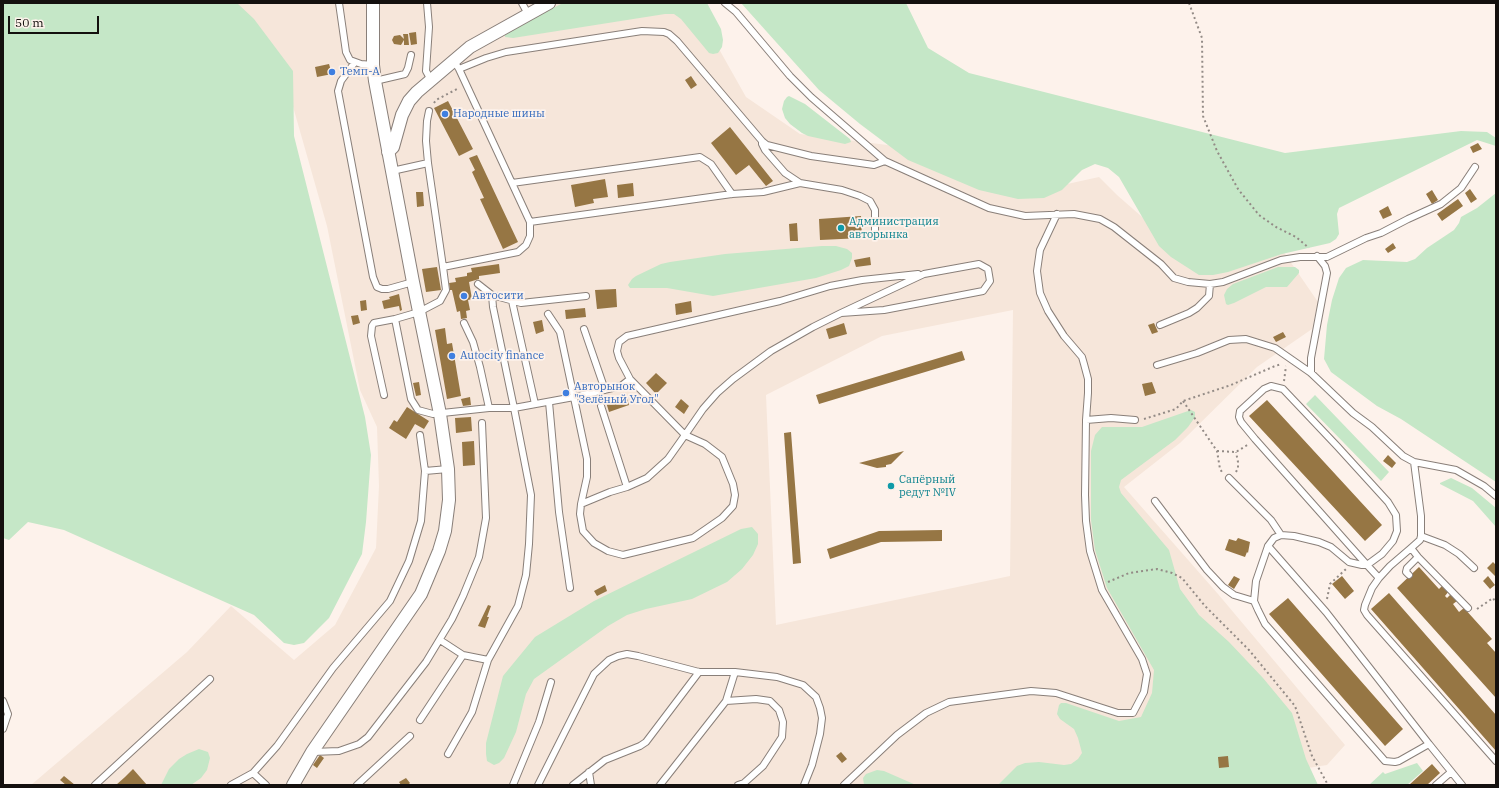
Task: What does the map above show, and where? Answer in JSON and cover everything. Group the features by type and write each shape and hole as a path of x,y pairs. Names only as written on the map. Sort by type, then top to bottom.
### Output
{"street":[{"path":"293,785 312,752 424,588 435,564 445,531 449,500 448,469 440,414 413,282 375,81 373,65 373,3"},
{"path":"388,152 393,146 402,115 409,101 417,92 431,80 456,65 470,47 549,3"}],"lane":[{"path":"339,3 346,52 350,60 361,64 373,65"},
{"path":"427,3 429,27 426,71 431,80"},
{"path":"522,3 528,14"},
{"path":"725,3 736,12 790,76 811,98 886,161 989,208 1025,216 1074,214 1100,220 1114,227 1161,264 1174,278 1188,282 1210,284 1223,282 1281,260 1300,256 1327,257 1366,238 1381,233 1440,204 1461,188 1475,167"},
{"path":"443,267 518,252 526,245 530,236 530,222 456,65 506,52 642,31 664,32 669,34 677,41 762,141 778,148 811,156 874,165 886,161"},
{"path":"375,81 404,74 408,68 411,55"},
{"path":"355,62 341,81 338,91 374,277 377,287 382,290 413,282"},
{"path":"384,395 372,336 372,326 374,323 420,312 440,301 446,290 428,163 426,141 429,111"},
{"path":"762,141 765,150 785,172 800,183"},
{"path":"512,183 700,157 711,164 732,194"},
{"path":"392,170 428,163"},
{"path":"530,222 732,194 763,192 800,183 842,190 870,201 876,210 875,232"},
{"path":"844,785 897,735 926,713 949,702 1031,691 1056,693 1118,713 1133,714 1144,692 1147,674 1142,659 1101,586 1090,551 1086,521 1086,420 1088,379 1082,357 1064,336 1048,311 1040,293 1037,272 1040,250 1057,214"},
{"path":"1311,373 1311,358 1327,273 1325,266 1316,256"},
{"path":"548,314 560,332 587,459 587,477 580,514 583,531 594,543 608,551 623,555 693,538 722,518 733,506 735,495 733,484 722,457 705,444 685,435 630,379 619,358 617,351 619,342 627,336 780,301 830,286 862,280 924,274 979,264 988,269 990,281 983,291 884,310 841,313"},
{"path":"581,504 647,478 668,459 712,398 733,379 771,351 813,327 924,274"},
{"path":"478,284 492,295 521,303 586,296"},
{"path":"1160,324 1197,308 1209,296 1210,284"},
{"path":"448,754 472,712 488,660 518,606 526,575 529,544 531,495 493,307 492,295"},
{"path":"512,301 535,404"},
{"path":"395,318 411,399 414,406 421,411 440,414 489,408 514,408 605,390 621,386 630,379"},
{"path":"464,323 480,367 489,408"},
{"path":"584,329 605,390"},
{"path":"1157,365 1197,353 1229,340 1246,339 1275,348 1311,373 1353,413 1372,427 1403,456 1414,462 1456,470 1484,486 1496,496"},
{"path":"1379,578 1367,565 1255,440 1239,417 1240,410 1264,389 1271,386 1276,386 1282,389 1363,474 1388,502 1396,515 1397,531 1393,541 1382,554 1367,565 1352,563 1331,547 1318,542 1294,536 1281,535 1274,538 1268,546 1256,581 1254,601 1265,624 1385,761 1399,761 1429,744"},
{"path":"549,402 559,512 570,588"},
{"path":"601,406 627,487"},
{"path":"1086,420 1111,418 1135,420"},
{"path":"312,752 339,751 354,746 368,737 426,662 440,640 463,596 479,557 486,518 482,423"},
{"path":"231,785 253,773 277,746 332,668 390,601 409,561 421,521 425,471 420,435"},
{"path":"1414,462 1421,516 1420,540 1390,566 1379,578 1372,588 1364,610 1496,761"},
{"path":"425,471 448,469"},
{"path":"1230,478 1271,520 1281,535"},
{"path":"1155,500 1208,570 1223,587 1234,595 1254,601"},
{"path":"1421,536 1445,545 1459,554 1474,568"},
{"path":"1268,546 1326,612 1462,785"},
{"path":"1412,548 1418,558 1468,608"},
{"path":"1409,575 1406,572 1407,568 1418,558"},
{"path":"440,640 463,655 488,660"},
{"path":"538,785 594,674 610,660 627,654 699,672 735,672 777,677 803,685 816,697 822,718 820,734 812,765 804,785"},
{"path":"420,720 463,655"},
{"path":"573,785 605,760 640,746 646,742 699,672"},
{"path":"660,785 726,701 735,672"},
{"path":"95,785 210,680"},
{"path":"513,785 538,722 551,682"},
{"path":"726,701 756,699 770,702 779,710 784,722 782,738 763,766 744,783 738,785"},
{"path":"3,701 8,714 3,729"},
{"path":"357,785 410,736"},
{"path":"589,772 591,785"},
{"path":"1436,785 1451,772"},
{"path":"253,773 266,785"}],"path":[{"path":"1189,3 1202,38 1203,116 1217,151 1238,189 1259,215 1276,227 1296,237 1316,256"},
{"path":"436,100 451,92"},
{"path":"1135,420 1145,419 1176,410 1183,401 1275,366 1287,363 1282,389"},
{"path":"1183,401 1217,451 1220,469 1230,478 1238,468 1238,456 1236,452"},
{"path":"1217,451 1236,452 1255,440"},
{"path":"1326,612 1330,584 1352,563"},
{"path":"1101,586 1129,572 1157,569 1172,573 1182,578 1205,606 1258,660 1295,706 1312,756 1328,785"},
{"path":"1482,606 1492,598 1496,603"}],"shaded area":[{"name":"Авторынок \"Зелёный Угол\"","path":"234,3 693,3 746,97 800,134 903,147 1040,190 1099,177 1117,195 1165,237 1283,251 1318,302 1312,329 1257,367 1180,443 1124,487 1218,594 1345,745 1327,765 1199,785 31,785 187,652 231,606 294,660 335,625 376,548 379,486 377,427 360,390 327,226 288,89","holes":["1013,310 1010,576 776,625 766,395 882,336"]}],"green space":[{"path":"3,3 237,3 254,19 293,71 294,136 365,417 371,455 362,554 329,618 304,643 294,645 284,643 254,615 64,530 28,522 9,540 3,538"},
{"path":"563,3 707,3 721,29 723,40 722,47 718,53 709,53 681,19 674,14 665,14 513,38 505,37 505,33 508,31"},
{"path":"741,3 906,3 928,48 969,73 1285,153 1461,131 1487,132 1496,138 1496,146 1477,140 1339,208 1337,214 1339,234 1336,239 1330,243 1282,254 1228,272 1213,275 1199,275 1171,257 1159,246 1119,177 1108,168 1095,164 1082,170 1062,190 1044,198 1018,199 979,190 908,160 860,124 819,90"},
{"path":"789,96 805,104 850,139 851,142 845,144 808,136 802,133 785,118 782,109 784,101"},
{"path":"1496,193 1496,482 1401,419 1377,406 1331,372 1324,359 1327,325 1332,300 1339,278 1346,268 1363,260 1407,262 1415,259 1427,248 1454,230 1461,217 1477,208"},
{"path":"836,246 847,249 852,253 849,266 816,278 713,296 667,288 630,288 628,285 636,276 661,264 670,262 725,254"},
{"path":"1278,267 1295,267 1299,270 1299,273 1287,287 1266,287 1234,303 1228,305 1226,304 1224,295 1227,289 1233,284"},
{"path":"1315,395 1389,472 1381,481 1306,404"},
{"path":"1191,410 1195,412 1195,417 1188,427 1175,440 1121,480 1119,487 1121,493 1169,550 1180,589 1199,615 1229,642 1263,678 1292,713 1306,759 1318,785 998,785 1017,766 1025,763 1039,762 1064,765 1071,764 1078,759 1082,753 1074,729 1060,719 1057,714 1061,703 1066,703 1119,721 1141,717 1152,693 1154,670 1107,588 1095,550 1091,520 1091,451 1095,435 1102,427 1142,427"},
{"path":"1451,478 1472,488 1496,508 1496,527 1473,501 1440,484"},
{"path":"752,527 758,534 758,544 753,555 742,569 727,582 692,599 646,609 627,615 608,626 534,679 526,694 516,732 504,758 499,763 494,765 487,761 486,743 503,676 535,637 594,601 741,529"},
{"path":"199,749 208,752 210,758 207,770 201,778 191,785 161,785 169,769 179,759"},
{"path":"1417,763 1423,771 1407,785 1369,785 1383,772 1385,774"},
{"path":"877,770 884,771 916,785 864,785 863,778 866,774"}],"building":[{"path":"416,32 417,44 411,45 409,33"},
{"path":"403,34 408,34 409,45 404,45 404,40 401,45 394,44 392,40 394,36 400,35 404,39"},
{"path":"329,64 332,74 317,77 315,67"},
{"path":"691,76 697,85 691,89 685,80"},
{"path":"448,101 473,149 459,156 434,108"},
{"path":"730,127 773,181 766,186 749,165 736,175 711,143"},
{"path":"1478,143 1482,149 1473,153 1470,147"},
{"path":"477,155 518,242 503,249 480,199 484,198 472,172 475,170 469,158"},
{"path":"605,179 608,197 593,199 594,203 575,207 571,185"},
{"path":"633,183 634,196 618,198 617,185"},
{"path":"1470,189 1477,199 1471,203 1465,193"},
{"path":"1432,190 1438,200 1432,204 1426,194"},
{"path":"416,192 423,192 424,206 417,207"},
{"path":"1458,199 1463,206 1442,221 1437,214"},
{"path":"1388,206 1392,215 1383,219 1379,211"},
{"name":"Администрация авторынка","path":"861,216 862,238 820,240 819,219"},
{"path":"797,223 798,241 790,241 789,224"},
{"path":"1393,243 1396,248 1388,253 1385,249"},
{"path":"870,257 871,265 856,267 854,260"},
{"path":"499,264 500,273 479,276 479,279 469,282 472,299 468,300 470,310 466,311 467,318 461,319 460,311 457,312 449,283 456,282 455,278 467,276 467,273 472,272 471,268"},
{"path":"437,267 441,290 426,292 422,269"},
{"path":"616,289 617,307 597,309 595,290"},
{"path":"399,294 402,310 400,311 399,306 384,309 382,301"},
{"path":"366,300 367,310 361,311 360,301"},
{"path":"691,301 692,312 676,315 675,304"},
{"path":"585,308 586,317 566,319 565,310"},
{"path":"358,315 360,323 353,325 351,316"},
{"path":"542,320 544,331 536,334 533,322"},
{"path":"844,323 847,334 829,339 826,329"},
{"path":"1154,323 1158,332 1152,334 1148,325"},
{"path":"445,328 447,344 452,343 461,396 447,399 435,330"},
{"path":"1283,332 1286,337 1276,342 1273,337"},
{"path":"962,351 965,360 819,404 816,395"},
{"path":"656,373 667,383 656,394 646,383"},
{"path":"419,382 421,395 416,396 413,383"},
{"path":"1152,382 1156,393 1145,396 1142,384"},
{"path":"626,395 629,405 609,412 606,402"},
{"path":"470,397 471,405 463,406 461,399"},
{"path":"681,399 689,406 684,414 675,407"},
{"path":"1267,400 1382,525 1365,541 1249,416"},
{"path":"407,407 429,421 424,429 415,424 406,439 389,428 394,420 397,422"},
{"path":"471,417 472,431 456,433 455,418"},
{"path":"791,432 801,563 793,564 784,433"},
{"path":"474,441 475,465 463,466 462,442"},
{"path":"904,451 891,464 886,465 886,467 877,468 859,463"},
{"path":"1388,455 1396,463 1392,468 1383,461"},
{"path":"942,530 942,541 881,542 830,559 827,549 879,531"},
{"path":"1238,538 1250,542 1248,553 1247,552 1245,557 1225,550 1229,539 1236,541"},
{"path":"1493,562 1496,565 1495,576 1487,568"},
{"path":"1419,567 1439,589 1443,585 1449,591 1445,596 1447,598 1451,594 1457,601 1453,604 1459,612 1464,608 1492,639 1487,643 1496,653 1496,698 1397,588"},
{"path":"1234,576 1240,579 1234,589 1228,585"},
{"path":"1342,576 1354,591 1345,599 1332,584"},
{"path":"1488,576 1495,585 1490,589 1483,581"},
{"path":"605,585 607,591 597,596 594,591"},
{"path":"1389,593 1496,715 1496,751 1371,609"},
{"path":"1288,598 1403,729 1385,746 1269,614"},
{"path":"488,605 491,606 485,628 478,626"},
{"path":"841,752 847,759 842,763 836,756"},
{"path":"320,755 324,758 317,768 313,765"},
{"path":"1228,756 1229,767 1219,768 1218,757"},
{"path":"1432,764 1440,773 1427,785 1409,785"},
{"path":"133,769 147,785 116,785 125,777"},
{"path":"64,776 75,785 66,785 60,780"},
{"path":"406,778 410,783 408,785 401,785 399,782"}],"place":[{"name":"Темп-А","path":"332,72"},
{"name":"Народные шины","path":"445,114"},
{"name":"Администрация авторынка","path":"841,228"},
{"name":"Автосити","path":"464,296"},
{"name":"Autocity finance","path":"452,356"},
{"name":"Авторынок \"Зелёный Угол\"","path":"566,393"},
{"name":"Сапёрный редут №IV","path":"891,486"}]}
